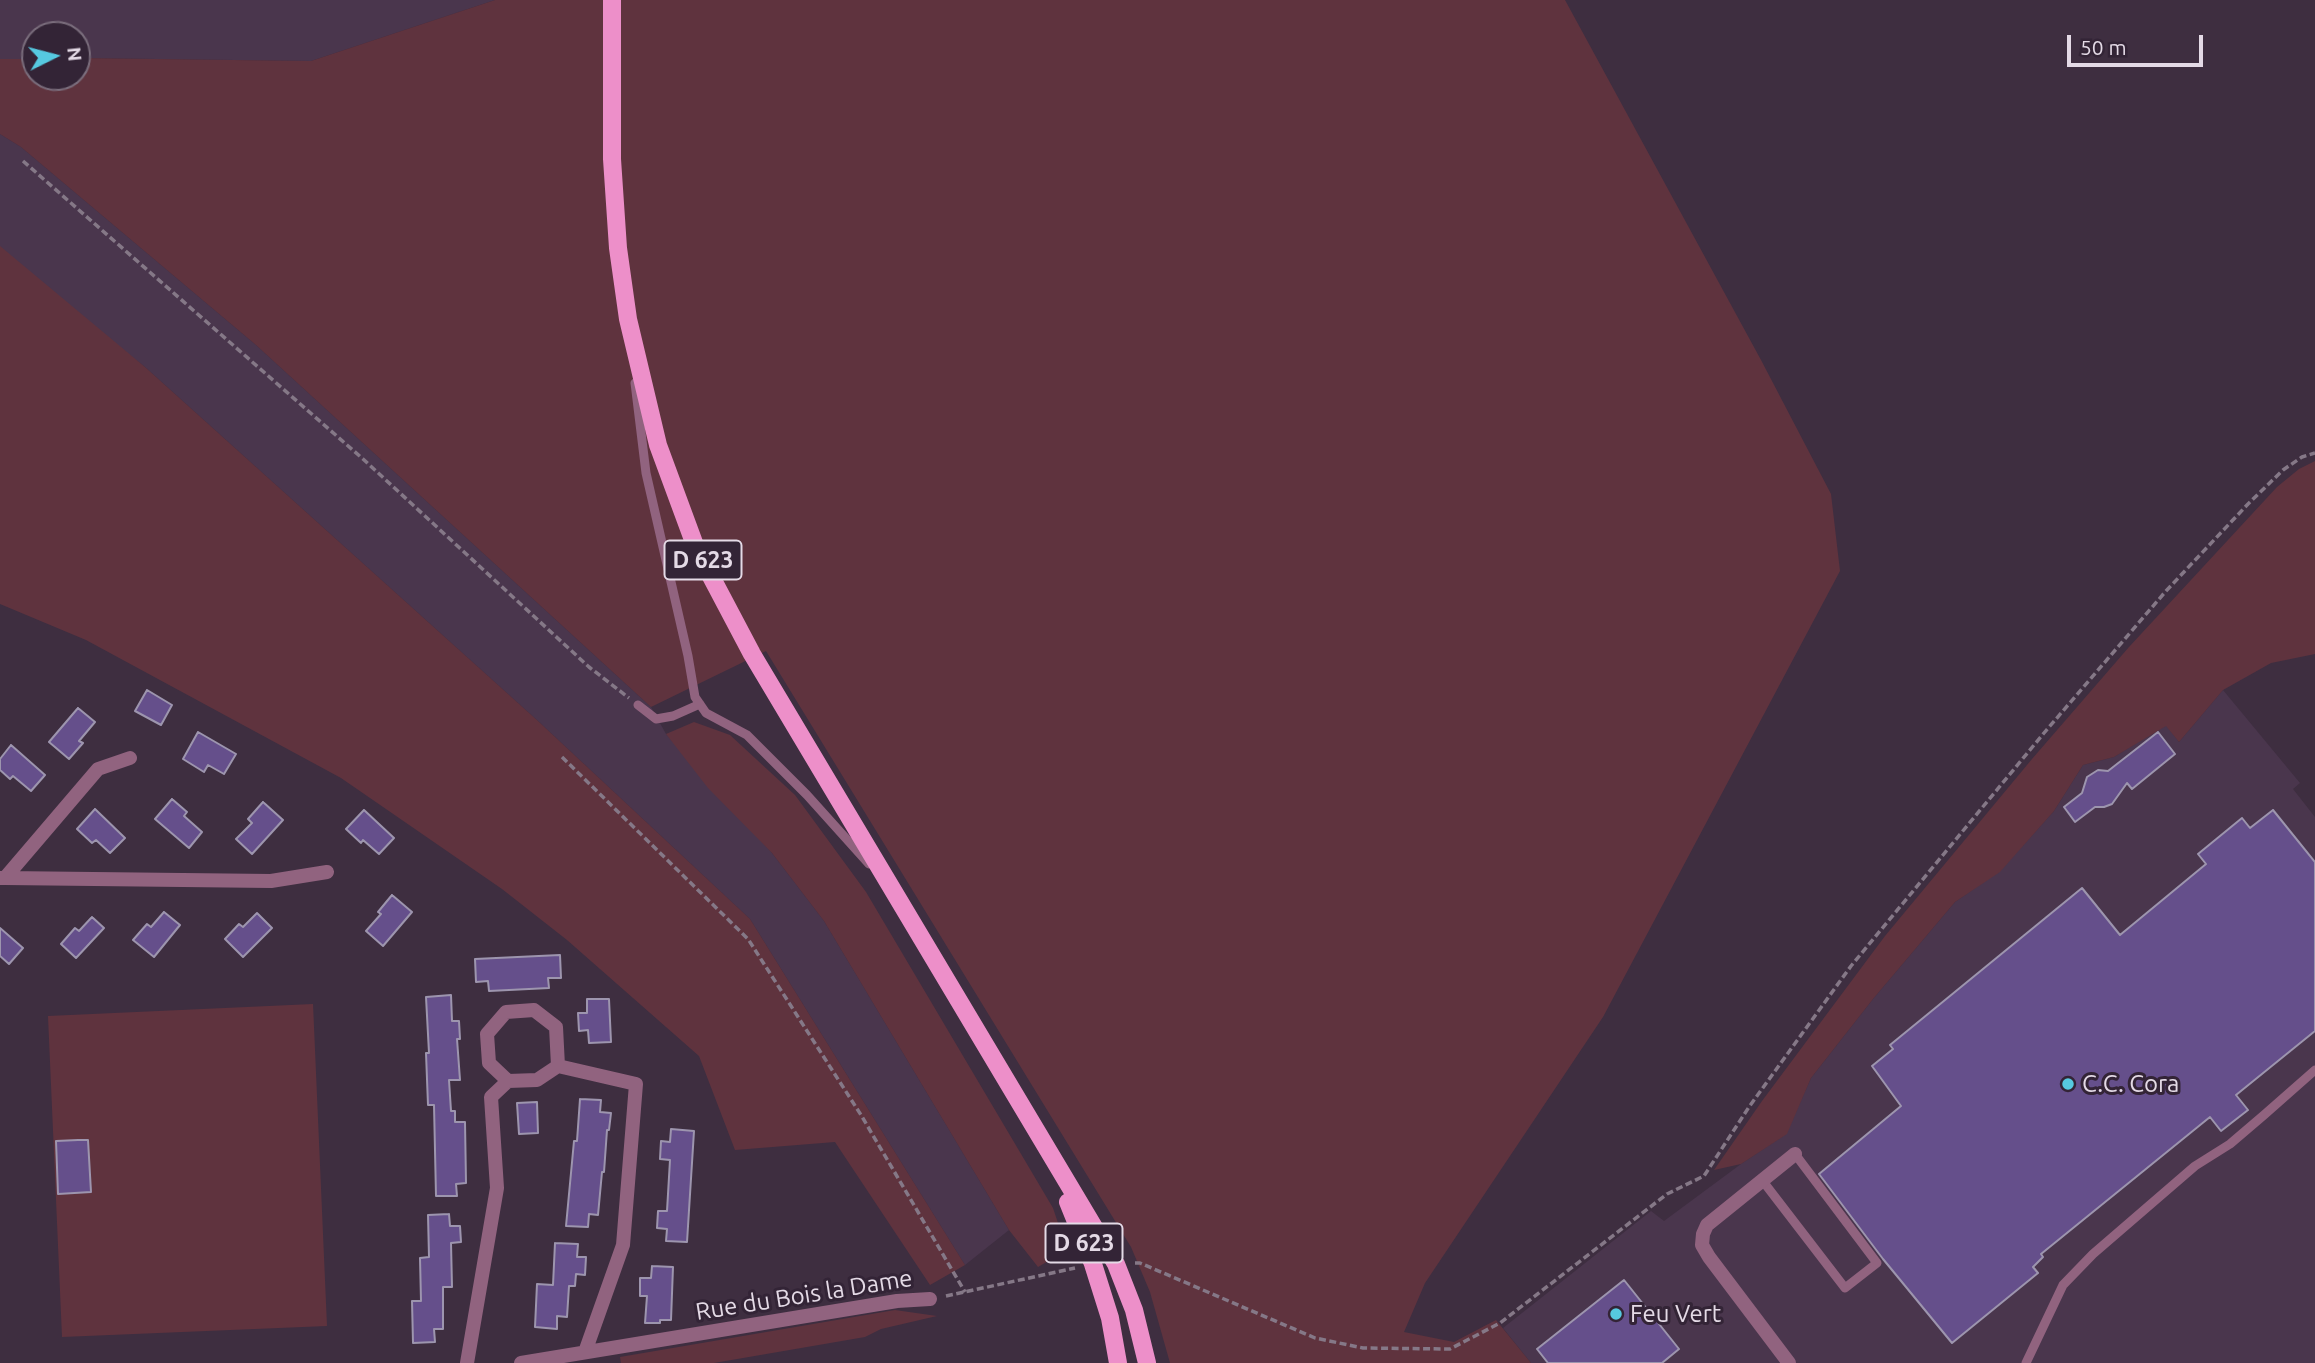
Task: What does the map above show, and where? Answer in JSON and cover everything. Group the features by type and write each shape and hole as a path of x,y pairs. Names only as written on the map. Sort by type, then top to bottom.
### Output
{"main road":[{"name":"D 623","path":"612,0 612,159 618,248 628,319 658,445 696,548 752,654 1116,1264 1134,1310 1147,1363"},
{"name":"D 623","path":"1035,1128 1070,1204 1093,1264 1110,1318 1118,1363"}],"street":[{"path":"3,878 98,769 130,758"},
{"path":"3,878 271,881 327,873"},
{"path":"508,1081 489,1063 487,1034 506,1012 534,1010 556,1027 558,1066"},
{"path":"467,1363 497,1188 491,1097 508,1081 537,1080 558,1066 636,1084 624,1245 585,1352"},
{"path":"1789,1363 1702,1245 1707,1225 1795,1154"},
{"name":"Rue du Bois la Dame","path":"521,1363 897,1301 930,1299"}],"lane":[{"path":"628,319 646,472 695,697 706,713 747,735 807,795 889,886"},
{"path":"638,705 656,719 673,716 700,705"},
{"path":"2026,1363 2063,1285 2093,1254 2195,1166 2230,1144 2315,1070"},
{"path":"1762,1180 1845,1288 1877,1263 1795,1154"}],"path":[{"path":"23,161 363,459 589,667 638,705"},
{"path":"1116,1264 1140,1263 1315,1338 1363,1348 1450,1349 1500,1323 1667,1194 1704,1176 1749,1107 1851,966 2053,723 2166,591 2248,504 2283,470 2302,457 2315,453"},
{"path":"562,757 748,939 861,1115 965,1292"},
{"name":"Rue du Bois la Dame","path":"930,1299 1093,1264"}],"shaded area":[{"path":"0,0 495,0 311,61 91,58 91,21 21,21 21,59 0,59"},
{"path":"495,0 1565,0 1831,494 1840,571 1603,1017 1425,1283 1404,1332 1454,1342 1496,1320 1531,1363 1170,1363 1150,1292 1131,1247 766,651 651,707 256,345 21,147 0,134 0,59 21,59 21,91 91,91 91,58 311,61"},
{"path":"0,134 21,147 256,345 651,707 666,734 772,853 824,921 1009,1230 965,1265 750,919 538,721 145,367 0,254"},
{"path":"0,246 145,367 538,721 750,919 965,1265 930,1285 835,1142 735,1150 699,1056 567,940 502,889 341,778 86,640 0,604"},
{"path":"2315,461 2315,654 2271,663 2223,690 2179,742 2166,726 2114,757 2083,765 2054,811 2000,872 1955,902 1873,999 1811,1078 1787,1134 1741,1164 1714,1170 1885,936 2032,759 2129,647 2277,487 2299,469"},
{"path":"2223,690 2300,783 2293,789 2315,817 2315,1363 1531,1363 1503,1328 1651,1211 1664,1221 1786,1134 1811,1078 1873,999 1955,902 2000,871 2054,811 2083,765 2114,757 2166,725 2179,742"},
{"path":"694,722 730,735 795,795 866,892 1053,1208 1067,1250 1038,1267 1009,1230 824,921 772,853 708,788 666,734"},
{"path":"313,1004 327,1326 62,1337 48,1016"},
{"path":"895,1310 937,1316 881,1329 865,1337 714,1363 621,1363 620,1357"}],"building":[{"path":"147,690 172,705 161,725 135,711"},
{"path":"78,708 95,722 79,741 83,743 69,759 49,742"},
{"path":"198,732 236,754 224,774 208,765 204,772 183,759"},
{"path":"2158,732 2175,754 2132,789 2127,783 2112,804 2095,807 2075,822 2064,807 2082,793 2087,777 2098,770 2108,771"},
{"path":"11,745 45,775 31,791 13,776 10,779 0,770 0,759"},
{"path":"172,799 187,812 184,816 202,832 189,848 155,819"},
{"path":"263,802 283,820 252,854 236,839 252,823 248,819"},
{"path":"95,809 125,838 110,853 96,840 92,843 77,829"},
{"path":"364,810 394,838 379,854 363,840 361,843 346,829"},
{"name":"C.C. Cora","path":"2273,810 2315,862 2315,1031 2236,1095 2248,1110 2221,1131 2210,1117 2041,1254 2043,1257 2033,1267 2038,1273 1952,1343 1883,1259 1819,1174 1901,1106 1872,1066 1893,1049 1890,1045 2082,888 2120,935 2206,864 2198,854 2242,818 2250,828"},
{"path":"392,895 412,912 383,946 366,931 381,914 378,912"},
{"path":"164,912 180,925 154,957 133,940 147,924 151,927"},
{"path":"257,913 272,928 243,957 225,939 239,924 243,927"},
{"path":"92,917 104,928 76,958 61,944 75,928 79,931"},
{"path":"0,928 23,948 9,964 0,956"},
{"path":"560,955 561,978 548,978 549,988 489,991 488,981 476,982 475,959"},
{"path":"451,995 452,1021 459,1021 460,1039 457,1039 460,1080 449,1080 451,1111 455,1111 455,1122 465,1122 466,1183 456,1184 457,1196 436,1196 434,1105 428,1105 426,997"},
{"path":"587,999 609,999 611,1042 589,1043 588,1030 579,1031 578,1013 587,1013"},
{"path":"580,1099 601,1100 600,1112 611,1113 598,1215 589,1214 588,1227 566,1226"},
{"path":"537,1102 538,1133 519,1134 517,1103"},
{"path":"671,1129 694,1131 687,1242 666,1241 667,1229 657,1228 658,1211 667,1211 670,1160 660,1159 661,1141 670,1142"},
{"path":"88,1140 91,1192 58,1194 56,1141"},
{"path":"449,1214 450,1226 460,1226 461,1242 451,1243 452,1287 443,1287 443,1329 434,1329 435,1342 413,1343 412,1301 421,1301 420,1258 429,1257 428,1215"},
{"path":"555,1243 578,1244 577,1257 586,1257 585,1275 576,1274 575,1286 569,1286 567,1317 557,1316 557,1329 535,1327 537,1284 553,1285"},
{"path":"652,1266 673,1267 671,1320 660,1320 660,1323 645,1323 647,1296 640,1296 640,1278 651,1278"},
{"name":"Feu Vert","path":"1624,1280 1679,1349 1662,1363 1548,1363 1537,1349"}],"place":[{"name":"C.C. Cora","path":"2068,1084"},
{"name":"Feu Vert","path":"1616,1314"}]}
